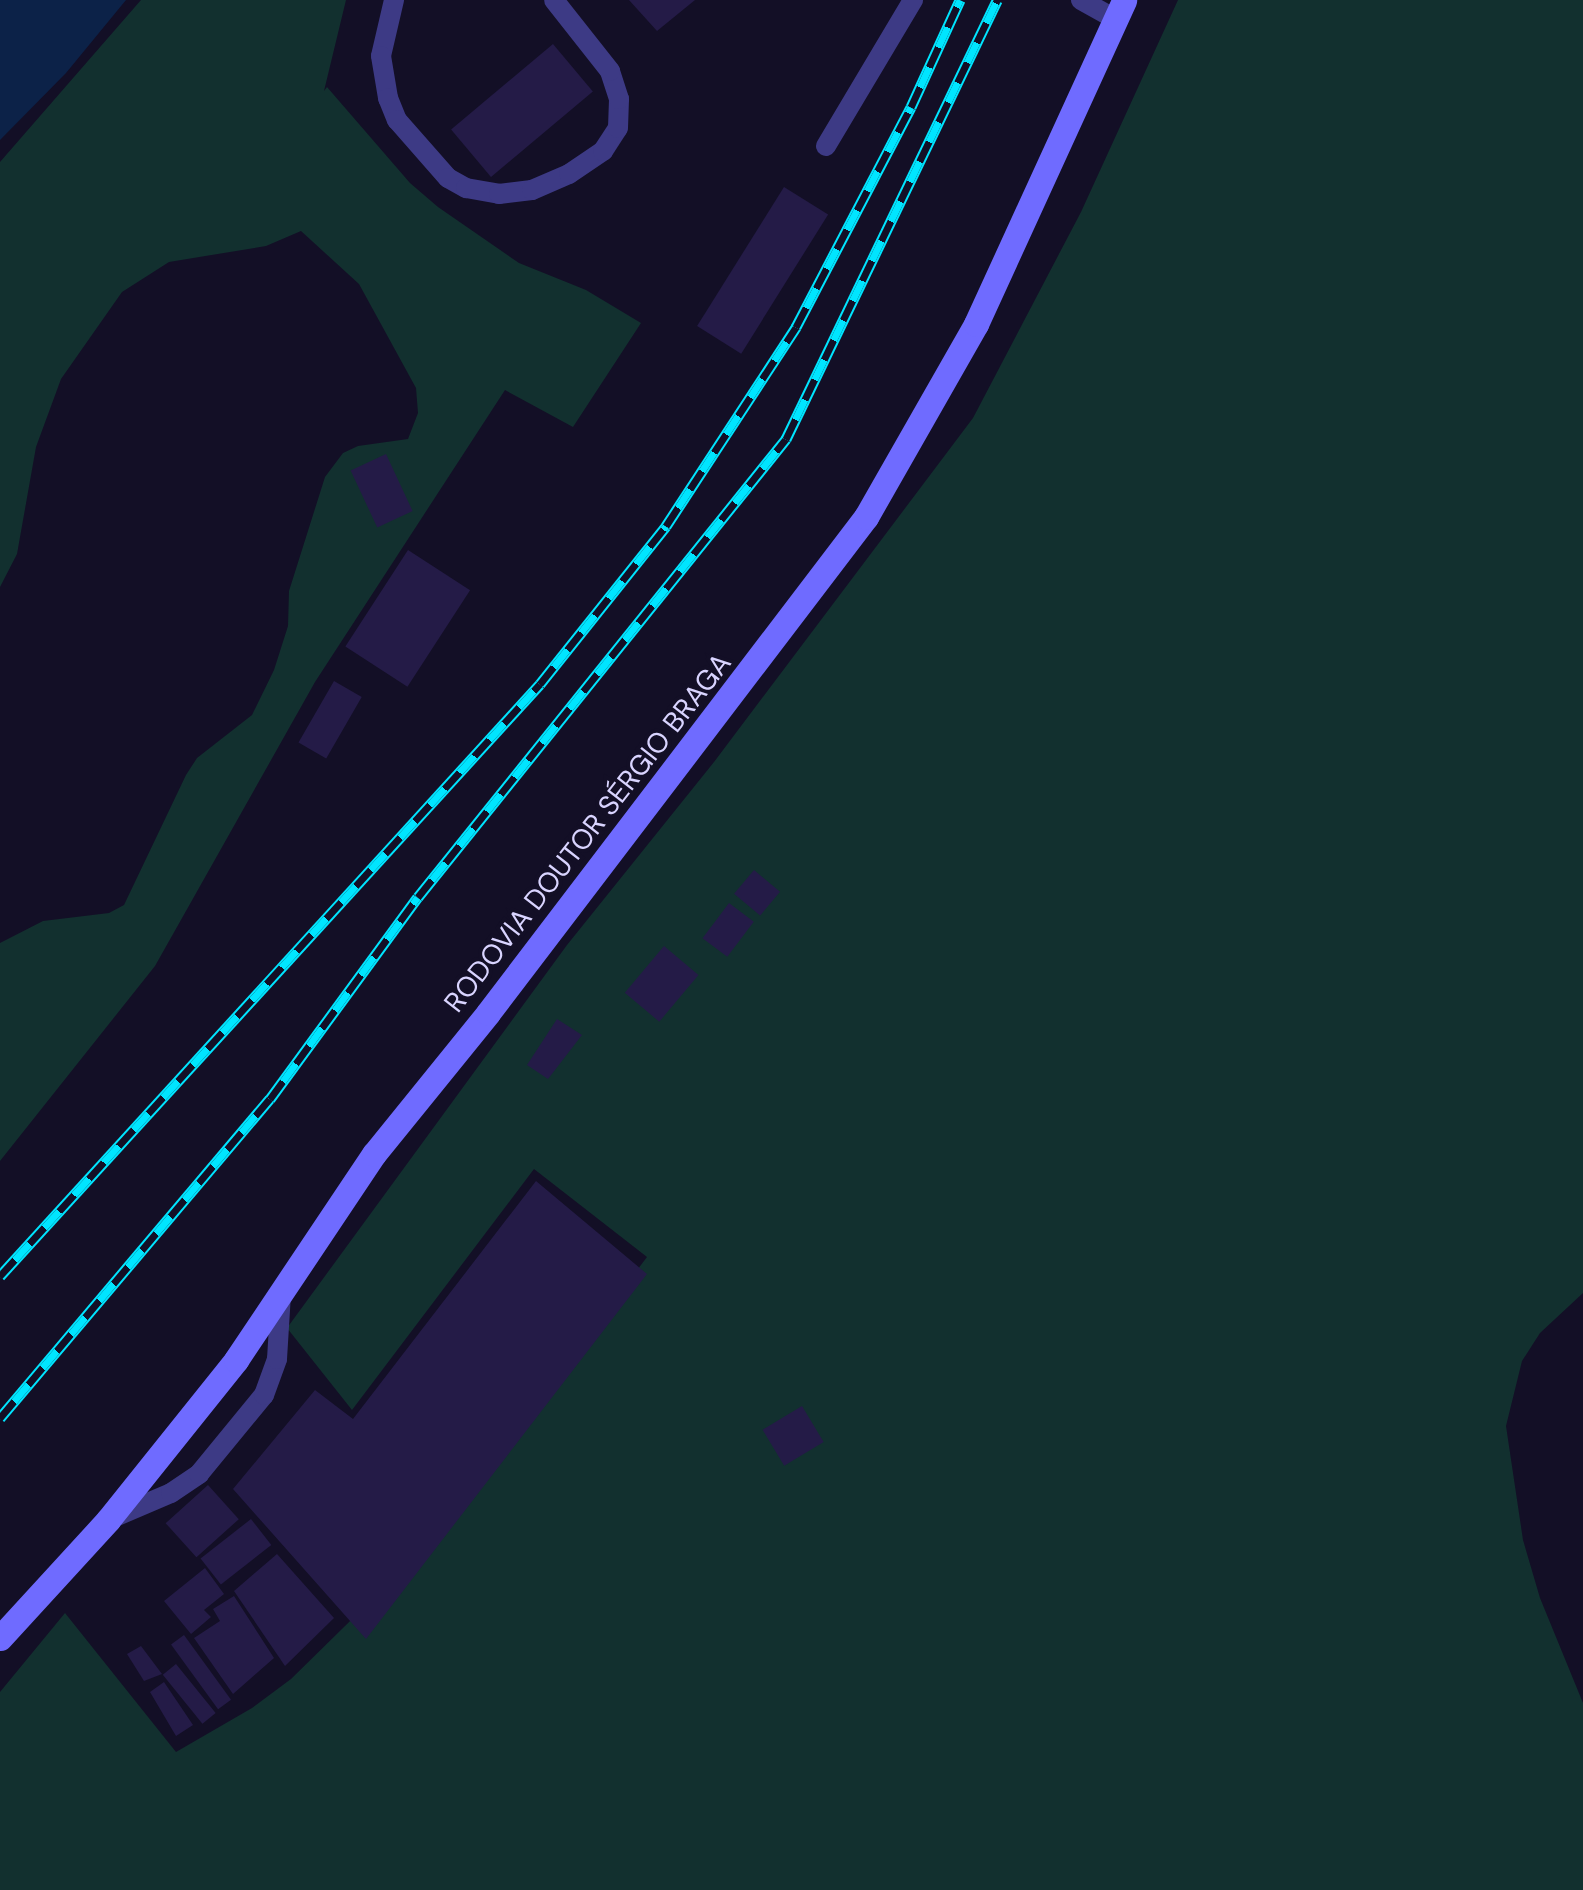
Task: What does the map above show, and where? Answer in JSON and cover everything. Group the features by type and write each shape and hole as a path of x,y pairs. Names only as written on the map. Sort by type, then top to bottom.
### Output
{"main road":[{"name":"RODOVIA DOUTOR SÉRGIO BRAGA","path":"0,1638 108,1520 236,1360 374,1154 488,1013 866,517 976,324 1119,9"}],"lane":[{"path":"394,0 381,56 388,98 398,120 410,140 448,178 466,188 499,194 532,190 569,174 603,151 618,128 619,99 610,71 554,0"},
{"path":"826,146 913,0"},
{"path":"1081,0 1119,9"},
{"path":"108,1520 171,1493 199,1474 264,1395 277,1359 280,1293"}],"green space":[{"path":"141,0 346,0 324,91 327,87 410,183 438,207 519,263 586,290 641,323 573,427 505,390 315,682 155,966 0,1161 0,943 43,921 109,913 124,905 186,775 197,758 252,715 274,670 288,626 289,591 325,477 343,453 358,446 408,439 418,413 416,388 359,284 301,231 266,246 169,262 122,292 61,379 36,447 17,554 0,587 0,162"},
{"path":"1178,0 1583,0 1583,1293 1540,1333 1522,1361 1506,1426 1523,1540 1540,1598 1583,1703 1583,1890 0,1890 0,1692 65,1613 176,1752 252,1708 291,1679 398,1574 498,1454 647,1257 534,1169 352,1410 287,1328 567,945 714,762 973,418 1081,212"}],"water":[{"path":"0,0 126,0 66,73 0,140"}],"building":[{"path":"629,0 695,0 657,31"},
{"path":"553,44 593,91 491,177 451,129"},
{"path":"784,187 828,215 741,354 697,326"},
{"path":"386,454 413,511 377,528 351,470"},
{"path":"408,550 470,590 407,687 345,646"},
{"path":"334,681 362,697 326,758 298,742"},
{"path":"754,870 780,892 760,916 734,894"},
{"path":"729,903 754,922 727,957 703,938"},
{"path":"664,946 698,975 659,1022 625,993"},
{"path":"557,1019 582,1035 548,1079 527,1065"},
{"path":"536,1181 647,1274 366,1639 233,1489 315,1390 353,1419"},
{"path":"802,1406 824,1442 784,1466 763,1430"},
{"path":"208,1485 239,1519 196,1557 166,1523"},
{"path":"251,1519 271,1545 221,1584 201,1558"},
{"path":"277,1554 334,1618 285,1666 234,1591"},
{"path":"205,1568 224,1594 204,1610 211,1617 191,1634 164,1601"},
{"path":"234,1596 274,1658 233,1694 194,1638 220,1621 213,1609"},
{"path":"184,1635 231,1700 218,1709 171,1644"},
{"path":"141,1646 162,1674 144,1681 127,1654"},
{"path":"176,1664 216,1713 202,1724 163,1675"},
{"path":"164,1682 193,1725 176,1736 150,1692"}],"railway":[{"path":"0,1276 540,684 666,526 796,327 911,107 960,0"},
{"path":"0,1418 270,1099 418,897 786,439 997,0"}]}
